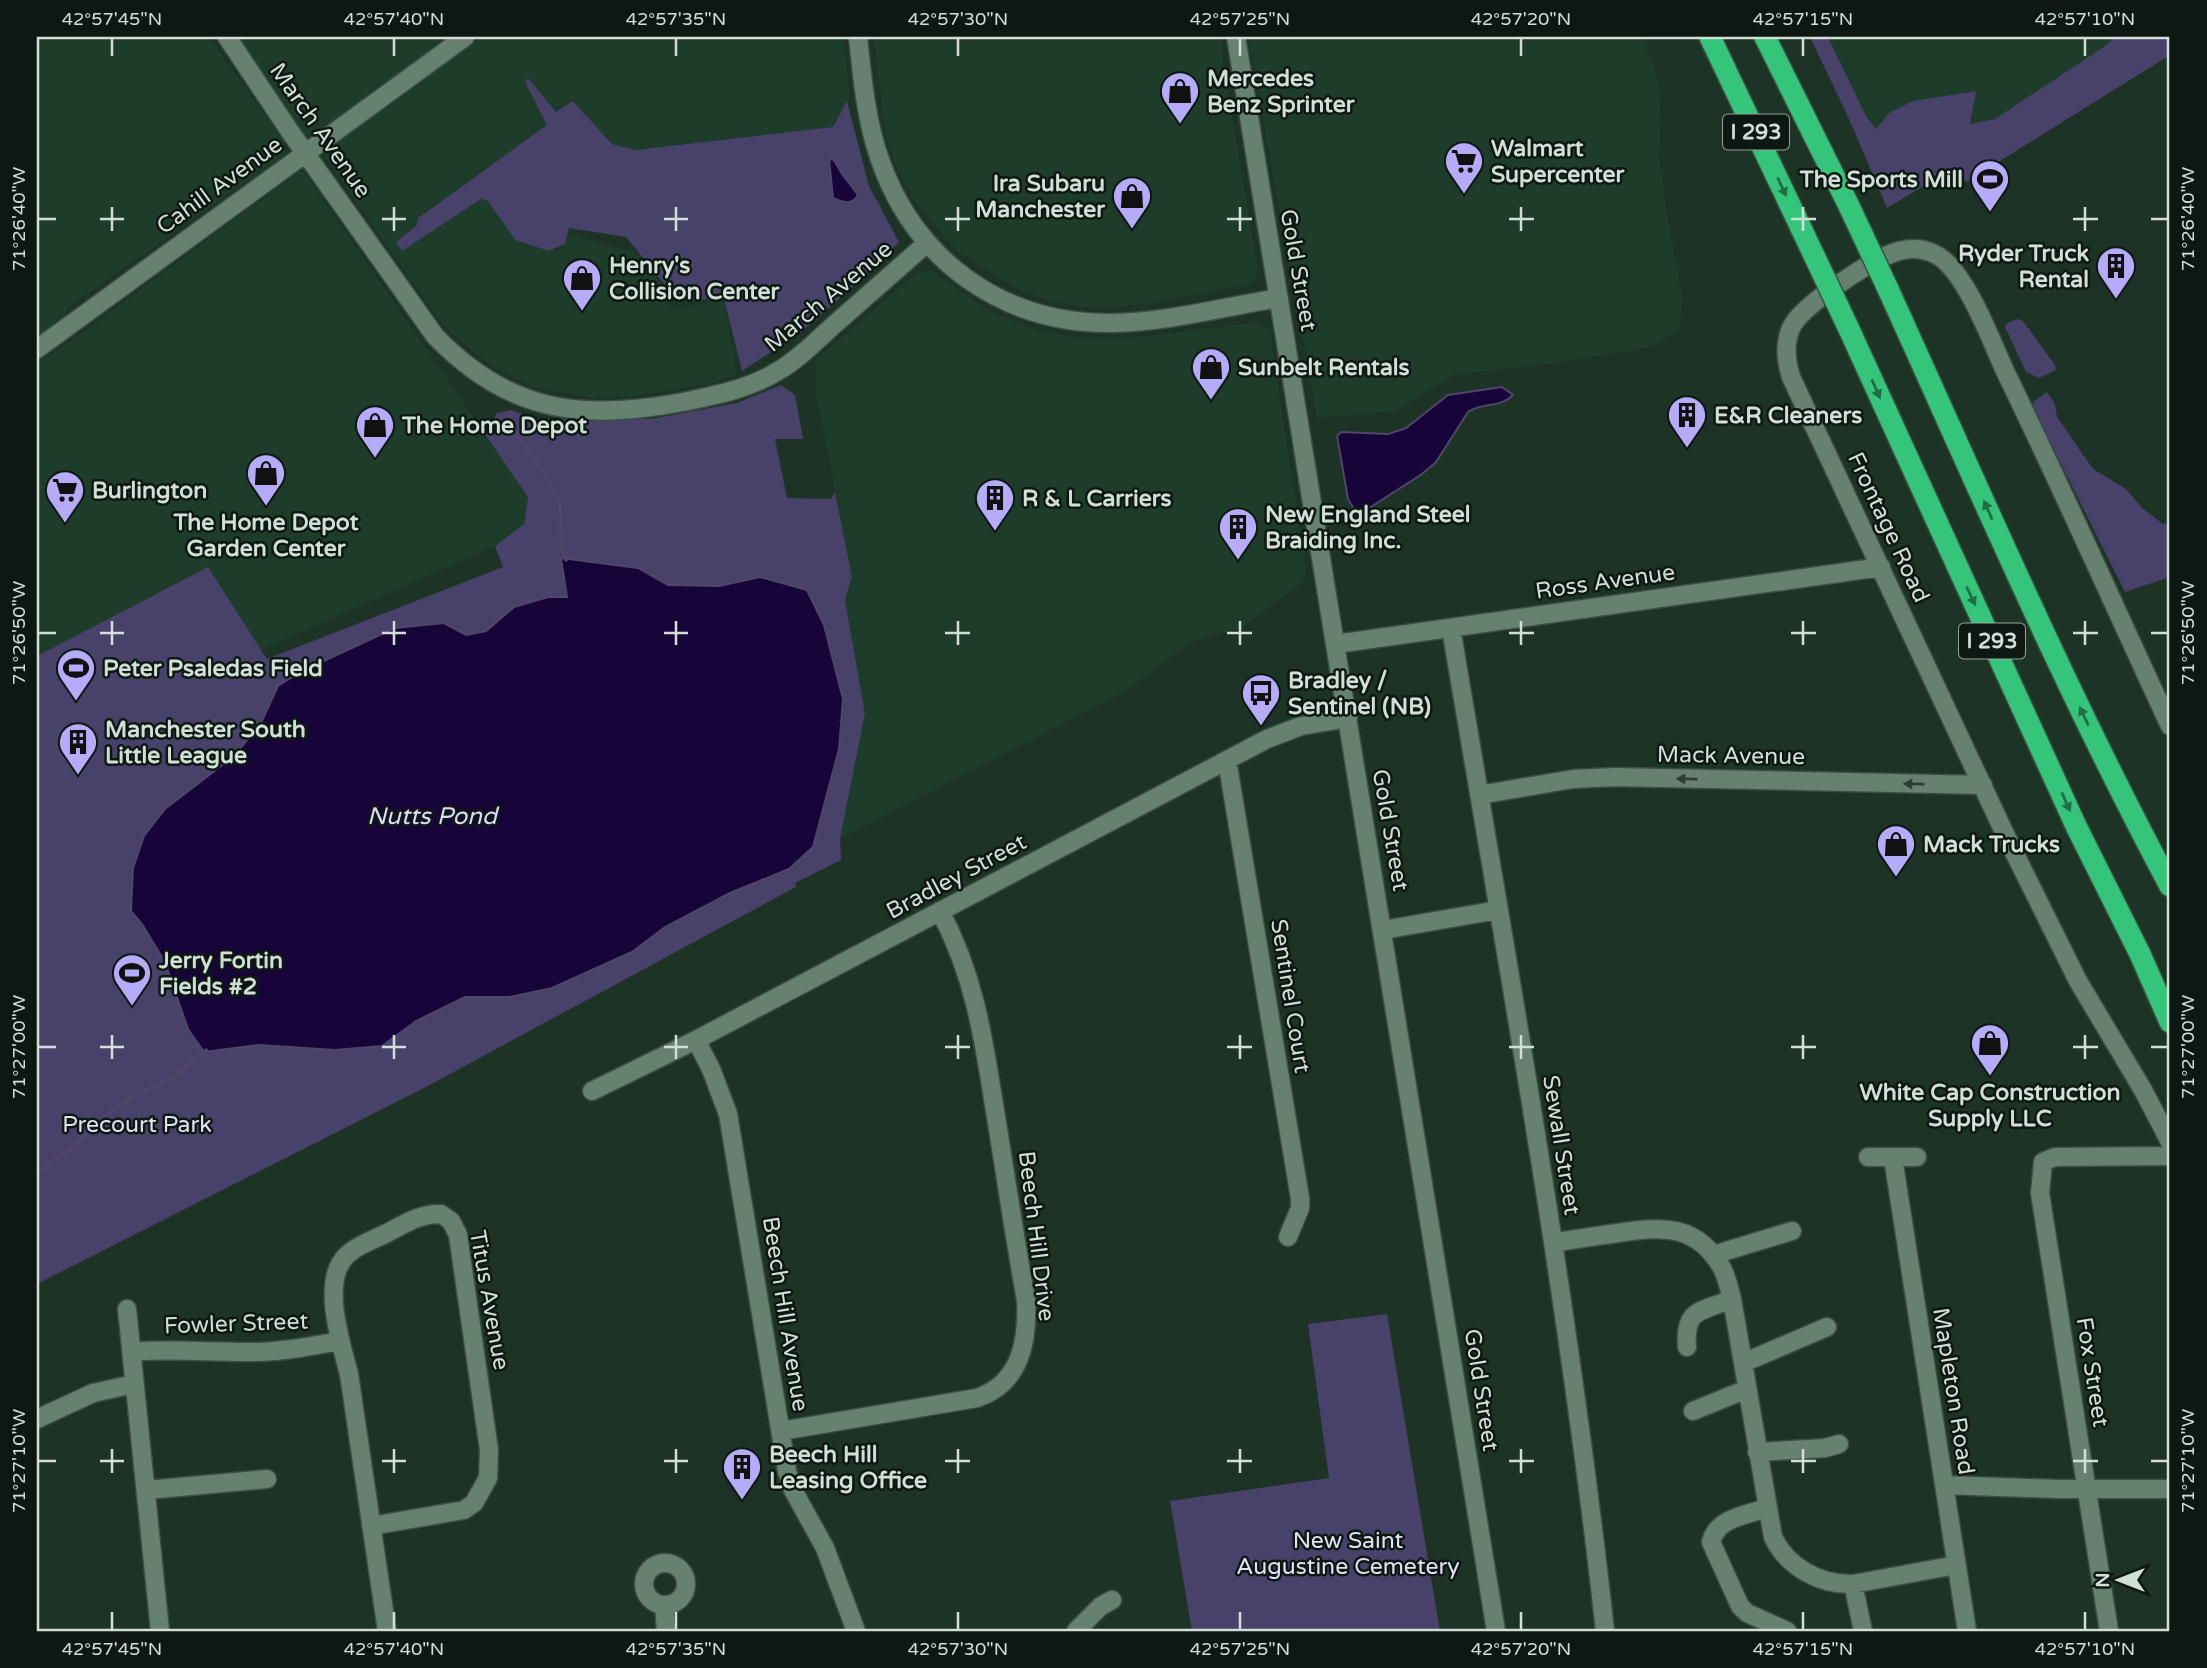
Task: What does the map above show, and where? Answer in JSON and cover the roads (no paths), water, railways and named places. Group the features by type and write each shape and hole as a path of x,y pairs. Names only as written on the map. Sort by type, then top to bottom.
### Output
{"highway":[{"name":"I 293","path":"1710,37 1848,327 2077,828 2140,954 2170,1000"},
{"name":"I 293","path":"1765,37 1888,289 2123,799 2170,886"},
{"path":"1781,37 1802,84 1832,170"},
{"path":"2140,954 2170,1022"}],"street":[{"name":"March Avenue","path":"227,37 435,336 477,374 529,400 586,412 643,409 727,393 755,384 780,370 803,352 927,243"},
{"name":"Cahill Avenue","path":"37,349 466,37"},
{"path":"858,37 867,104 878,154 895,195 927,243 971,282 1020,309 1063,318 1109,323 1157,320 1279,298"},
{"name":"Gold Street","path":"1236,37 1496,1631"},
{"name":"Frontage Road","path":"2170,726 1967,290 1944,260 1920,249 1891,253 1838,285 1796,319 1787,337 1787,367 1791,377 2078,981 2143,1090 2170,1143"},
{"name":"Ross Avenue","path":"1336,644 1881,567"},
{"name":"Sewall Street","path":"1451,628 1553,1242 1586,1462 1605,1631"},
{"name":"Bradley Street","path":"592,1091 696,1040 1283,732 1348,718"},
{"name":"Sentinel Court","path":"1227,760 1300,1198 1300,1208 1288,1237"},
{"name":"Mack Avenue","path":"1479,795 1573,779 1615,777 1983,785"},
{"path":"1383,930 1499,910"},
{"name":"Beech Hill Drive","path":"780,1431 977,1398 993,1391 1004,1382 1021,1357 1026,1329 1026,1300 990,1081 970,979 956,942 940,911"},
{"name":"Beech Hill Avenue","path":"696,1040 711,1069 728,1114 787,1471 793,1490 825,1548 856,1631"},
{"name":"Fox Street","path":"2109,1631 2040,1193 2043,1162 2055,1157 2070,1156 2170,1156"},
{"path":"1868,1157 1917,1157"},
{"name":"Mapleton Road","path":"1893,1158 1967,1631"},
{"name":"Titus Avenue","path":"371,1526 464,1510 474,1503 488,1478 489,1450 484,1407 458,1235 451,1222 441,1214 426,1214 348,1254 339,1264 334,1276 333,1290 340,1341 349,1374 371,1526 387,1631"},
{"path":"1553,1242 1641,1229 1669,1228 1696,1239 1713,1255 1724,1271 1732,1299 1773,1537 1779,1550 1789,1560 1812,1576 1825,1581 1853,1584 1956,1565"},
{"path":"1713,1255 1792,1231"},
{"path":"1687,1347 1687,1324 1693,1315 1732,1299"},
{"path":"127,1309 160,1631"},
{"path":"1743,1363 1827,1328"},
{"name":"Fowler Street","path":"132,1352 257,1352 340,1341"},
{"path":"37,1419 93,1393 134,1384"},
{"path":"1693,1411 1747,1389"},
{"path":"1757,1452 1825,1448 1839,1444"},
{"path":"147,1490 267,1479"},
{"path":"1944,1485 2170,1489"},
{"path":"1766,1508 1719,1525 1711,1542 1740,1606 1747,1613 1787,1631"},
{"path":"1853,1584 1863,1631"},
{"path":"1076,1631 1101,1606 1112,1600"},
{"path":"664,1605 666,1631"}],"water":[{"path":"829,159 834,160 858,195 853,201 843,202 833,198"},
{"path":"1502,387 1513,395 1503,402 1468,412 1436,462 1422,474 1363,512 1354,509 1348,499 1337,436 1341,432 1388,434 1406,428 1448,395"},
{"name":"Nutts Pond","path":"561,558 638,568 668,585 719,586 760,577 807,590 824,625 843,699 839,749 813,847 789,869 730,893 665,927 632,952 552,988 510,997 465,997 416,1021 382,1046 335,1050 259,1045 204,1052 188,1029 165,962 131,911 133,868 144,836 165,809 234,756 261,723 278,686 302,671 395,628 444,623 466,635 486,631 514,607 548,597 567,597"}],"waterway":[{"path":"509,423 546,476 557,497 561,513 562,547 566,560"},
{"path":"37,1174 131,1097 174,1077 206,1050"}],"place":[{"name":"Mercedes Benz Sprinter","path":"1180,125"},
{"name":"Walmart Supercenter","path":"1464,195"},
{"name":"The Sports Mill","path":"1990,213"},
{"name":"Ira Subaru Manchester","path":"1132,230"},
{"name":"Ryder Truck Rental","path":"2116,300"},
{"name":"Henry's Collision Center","path":"582,312"},
{"name":"Sunbelt Rentals","path":"1211,401"},
{"name":"E&R Cleaners","path":"1687,449"},
{"name":"The Home Depot","path":"375,459"},
{"name":"The Home Depot Garden Center","path":"266,507"},
{"name":"Burlington","path":"65,524"},
{"name":"R & L Carriers","path":"995,532"},
{"name":"New England Steel Braiding Inc.","path":"1238,561"},
{"name":"Peter Psaledas Field","path":"76,702"},
{"name":"Bradley / Sentinel (NB)","path":"1261,727"},
{"name":"Manchester South Little League","path":"78,776"},
{"name":"Mack Trucks","path":"1896,878"},
{"name":"Jerry Fortin Fields #2","path":"132,1007"},
{"name":"White Cap Construction Supply LLC","path":"1990,1077"},
{"name":"Beech Hill Leasing Office","path":"742,1501"}],"park label":[{"name":"Precourt Park","path":"137,1124"},
{"name":"New Saint Augustine Cemetery","path":"1348,1553"}]}
